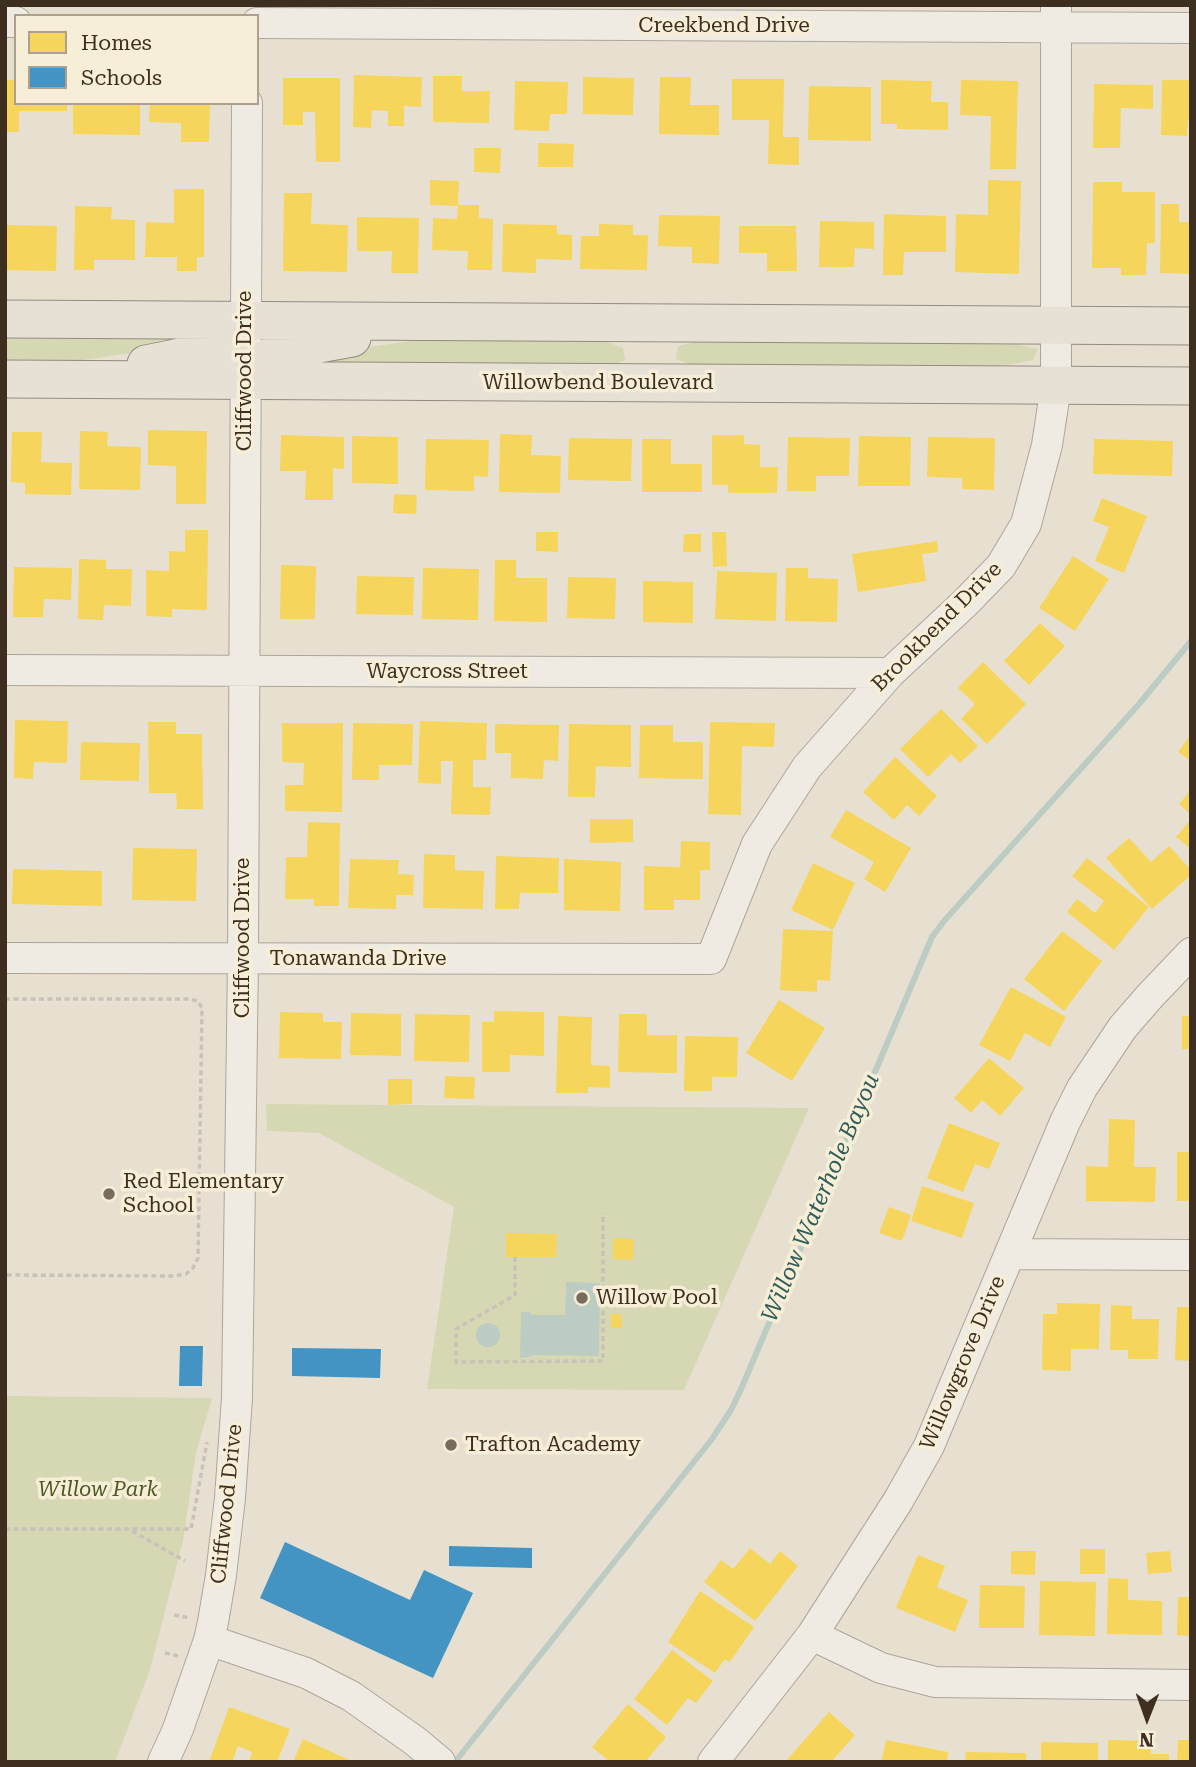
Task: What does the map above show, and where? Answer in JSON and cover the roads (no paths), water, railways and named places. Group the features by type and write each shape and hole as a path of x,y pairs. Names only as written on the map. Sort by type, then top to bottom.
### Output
{"main road":[{"path":"5,319 1191,326"},
{"path":"69,380 215,350 236,337 246,321"},
{"path":"246,380 259,362 280,351 446,321"},
{"path":"651,323 652,383"},
{"name":"Willowbend Boulevard","path":"5,379 1191,386"}],"street":[{"name":"Creekbend Drive","path":"259,23 1056,17 1191,28"},
{"name":"Brookbend Drive","path":"711,959 757,844 807,767 890,673 1001,566 1026,524 1047,445 1056,386 1056,17"},
{"name":"Cliffwood Drive","path":"163,1762 178,1730 209,1640 221,1575 230,1498 237,1398 243,959 247,105"},
{"name":"Waycross Street","path":"5,670 890,673"},
{"name":"Tonawanda Drive","path":"5,957 711,959"},
{"name":"Willowgrove Drive","path":"713,1762 812,1635 898,1501 929,1446 1065,1122 1082,1088 1124,1027 1188,958"},
{"path":"1010,1254 1191,1255"},
{"path":"812,1635 881,1668 935,1682 1191,1685"},
{"path":"209,1640 306,1673 351,1696 440,1762"}],"waterway":[{"name":"Willow Waterhole Bayou","path":"455,1762 712,1439 731,1410 932,937 1139,704 1191,641"}],"place":[{"name":"Red Elementary School","path":"109,1194"},
{"name":"Willow Pool","path":"582,1298"},
{"name":"Trafton Academy","path":"451,1445"}],"park label":[{"name":"Willow Park","path":"98,1490"}]}
